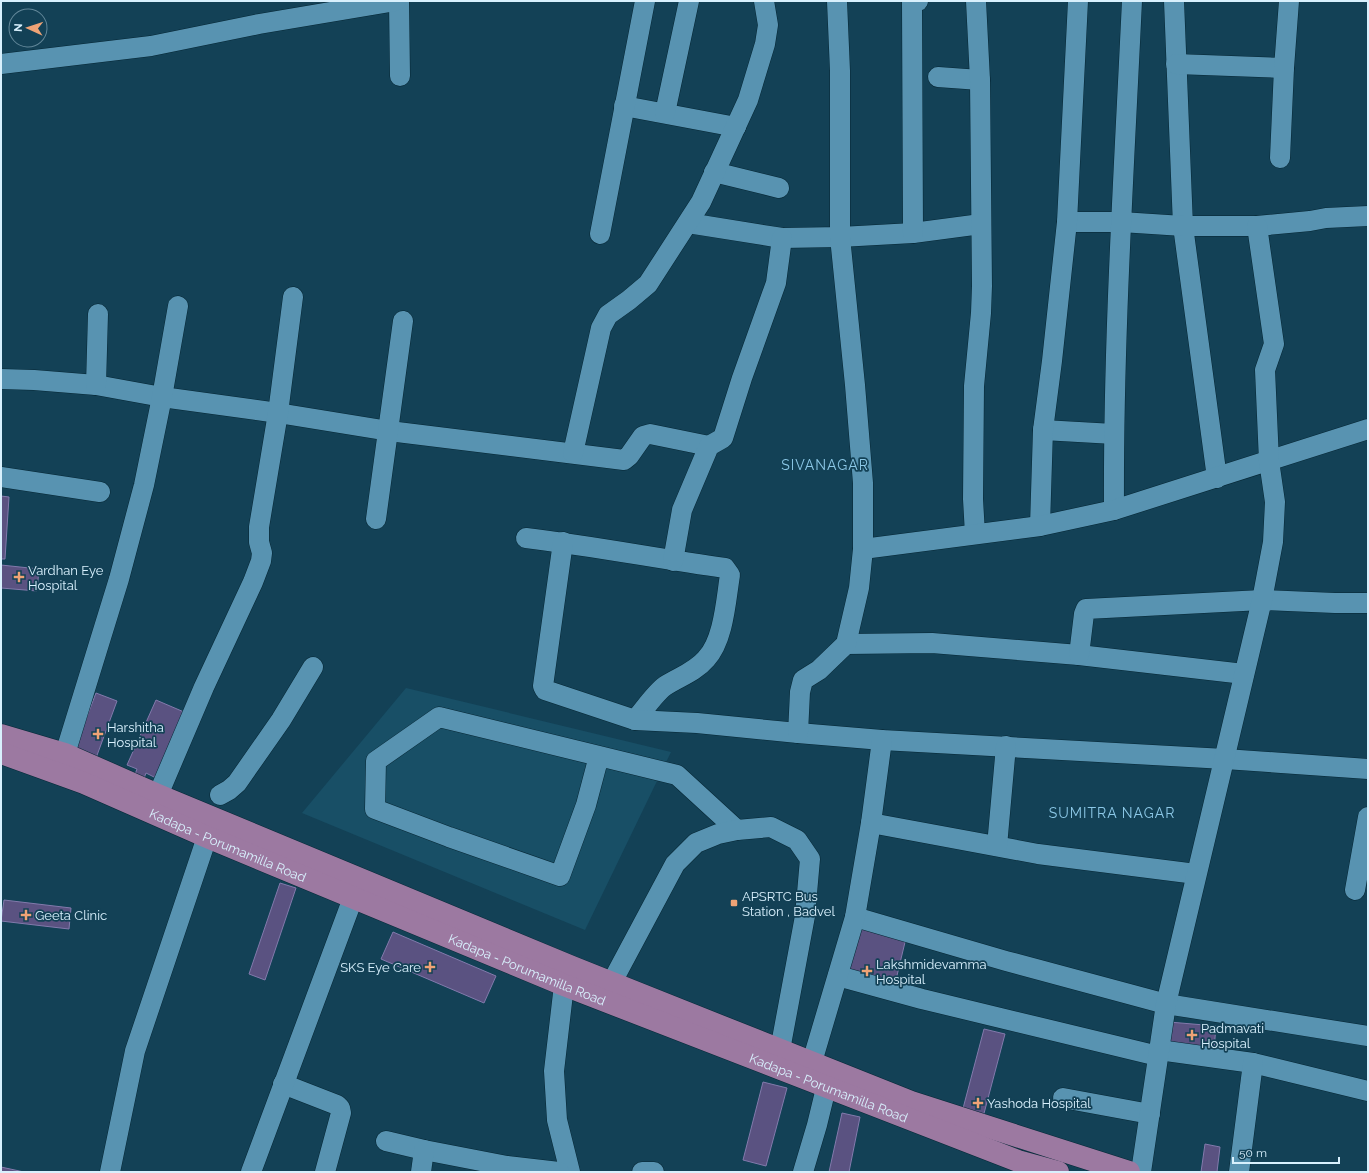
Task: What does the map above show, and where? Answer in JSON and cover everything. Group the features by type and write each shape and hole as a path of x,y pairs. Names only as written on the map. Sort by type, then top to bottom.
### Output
{"main road":[{"path":"1,735 65,754 208,816 612,982 911,1102 1129,1172"},
{"name":"Kadapa - Porumamilla Road","path":"1,753 84,783 207,837 564,985 826,1088 1017,1167 1058,1172"}],"street":[{"path":"1,64 151,46 259,24 395,1 400,76"},
{"path":"600,234 645,1"},
{"path":"665,113 689,1"},
{"path":"572,453 601,328 608,315 648,284 701,202 748,100 765,44 768,25 764,1"},
{"path":"798,733 800,692 803,680 819,670 846,644 859,588 862,549 863,483 840,237 840,71 837,1"},
{"path":"913,233 912,3 918,1"},
{"path":"975,534 973,499 974,386 981,313 980,80 976,1"},
{"path":"1040,526 1042,430 1053,353 1067,222 1078,1"},
{"path":"1114,510 1114,434 1121,222 1132,1"},
{"path":"1174,1 1183,226 1217,478"},
{"path":"1280,158 1289,1"},
{"path":"1176,64 1284,68"},
{"path":"938,77 980,80"},
{"path":"624,106 736,127"},
{"path":"714,172 779,188"},
{"path":"1067,222 1121,222 1183,226 1257,226 1326,218 1368,216"},
{"path":"688,222 782,238 840,237 913,233 981,224"},
{"path":"1141,1172 1166,1004 1262,600 1273,542 1275,502 1269,461 1265,370 1274,344 1257,226"},
{"path":"1,379 96,385 162,397 278,413 389,431 624,460 629,456 643,436 650,434 708,446 723,438 742,378 776,283 782,238"},
{"path":"158,795 204,687 253,582 261,561 262,553 259,542 259,528 278,413 293,297"},
{"path":"65,754 119,579 142,492 162,397 178,306"},
{"path":"96,385 98,314"},
{"path":"376,519 403,321"},
{"path":"862,549 1040,526 1114,510 1368,429"},
{"path":"1042,430 1114,434"},
{"path":"673,561 682,510 708,446"},
{"path":"1,477 100,492"},
{"path":"526,538 563,542 673,561 726,568 730,575 722,628 715,646 707,659 695,669 664,686 635,720"},
{"path":"563,542 543,686 545,690 635,720 697,723 882,740 1225,759 1368,769"},
{"path":"1079,655 1084,614 1086,609 1262,600 1368,603"},
{"path":"846,644 932,643 1079,655 1244,674"},
{"path":"220,795 229,790 241,776 281,720 313,667"},
{"path":"599,756 586,805 560,876 375,809 376,761 439,717 677,775 737,830"},
{"path":"812,1062 855,917 871,823 882,740"},
{"path":"997,846 1006,746"},
{"path":"208,816 220,795 233,763"},
{"path":"871,823 1038,854 1196,874"},
{"path":"612,982 675,864 696,843 718,834 737,830 771,827 797,840 810,859 805,916 780,1050"},
{"path":"1355,890 1367,829"},
{"path":"110,1172 135,1050 207,837"},
{"path":"251,1172 353,898"},
{"path":"855,917 1006,961 1166,1004 1368,1036"},
{"path":"838,976 922,999 1159,1053 1253,1063 1368,1090"},
{"path":"564,985 554,1071 557,1120 570,1172"},
{"path":"1238,1172 1253,1063"},
{"path":"283,1084 337,1105 340,1108 341,1113 325,1172"},
{"path":"804,1172 826,1088"},
{"path":"1063,1098 1150,1114"},
{"path":"386,1141 507,1169 559,1172"},
{"path":"421,1172 424,1150"},
{"path":"642,1172 654,1172"}],"shaded area":[{"path":"406,688 671,752 585,930 302,813"}],"building":[{"path":"1,496 9,497 5,559 1,559"},
{"path":"1,565 39,569 37,591 1,588"},
{"path":"96,693 117,701 96,758 74,750"},
{"path":"156,700 184,712 156,778 146,773 143,781 134,777 137,769 127,765"},
{"path":"280,883 296,888 265,980 249,974"},
{"path":"4,900 71,908 69,929 1,921"},
{"path":"858,926 906,938 894,988 846,977"},
{"path":"393,932 496,976 484,1003 381,959"},
{"path":"1169,1022 1216,1026 1214,1050 1167,1047"},
{"path":"984,1029 1005,1034 982,1121 961,1116"},
{"path":"763,1082 787,1088 766,1166 743,1160"},
{"path":"842,1113 860,1117 849,1172 829,1172"},
{"path":"1205,1144 1220,1147 1217,1172 1201,1172"},
{"path":"1,1167 24,1172 1,1172"}],"place":[{"name":"Vardhan Eye Hospital","path":"19,577"},
{"name":"Harshitha Hospital","path":"98,734"},
{"name":"APSRTC Bus Station , Badvel","path":"734,903"},
{"name":"Geeta Clinic","path":"26,915"},
{"name":"SKS Eye Care","path":"430,967"},
{"name":"Lakshmidevamma Hospital","path":"867,971"},
{"name":"Padmavati Hospital","path":"1192,1035"},
{"name":"Yashoda Hospital","path":"978,1103"}],"district":[{"name":"SIVANAGAR","path":"825,465"},
{"name":"SUMITRA NAGAR","path":"1112,813"}]}
